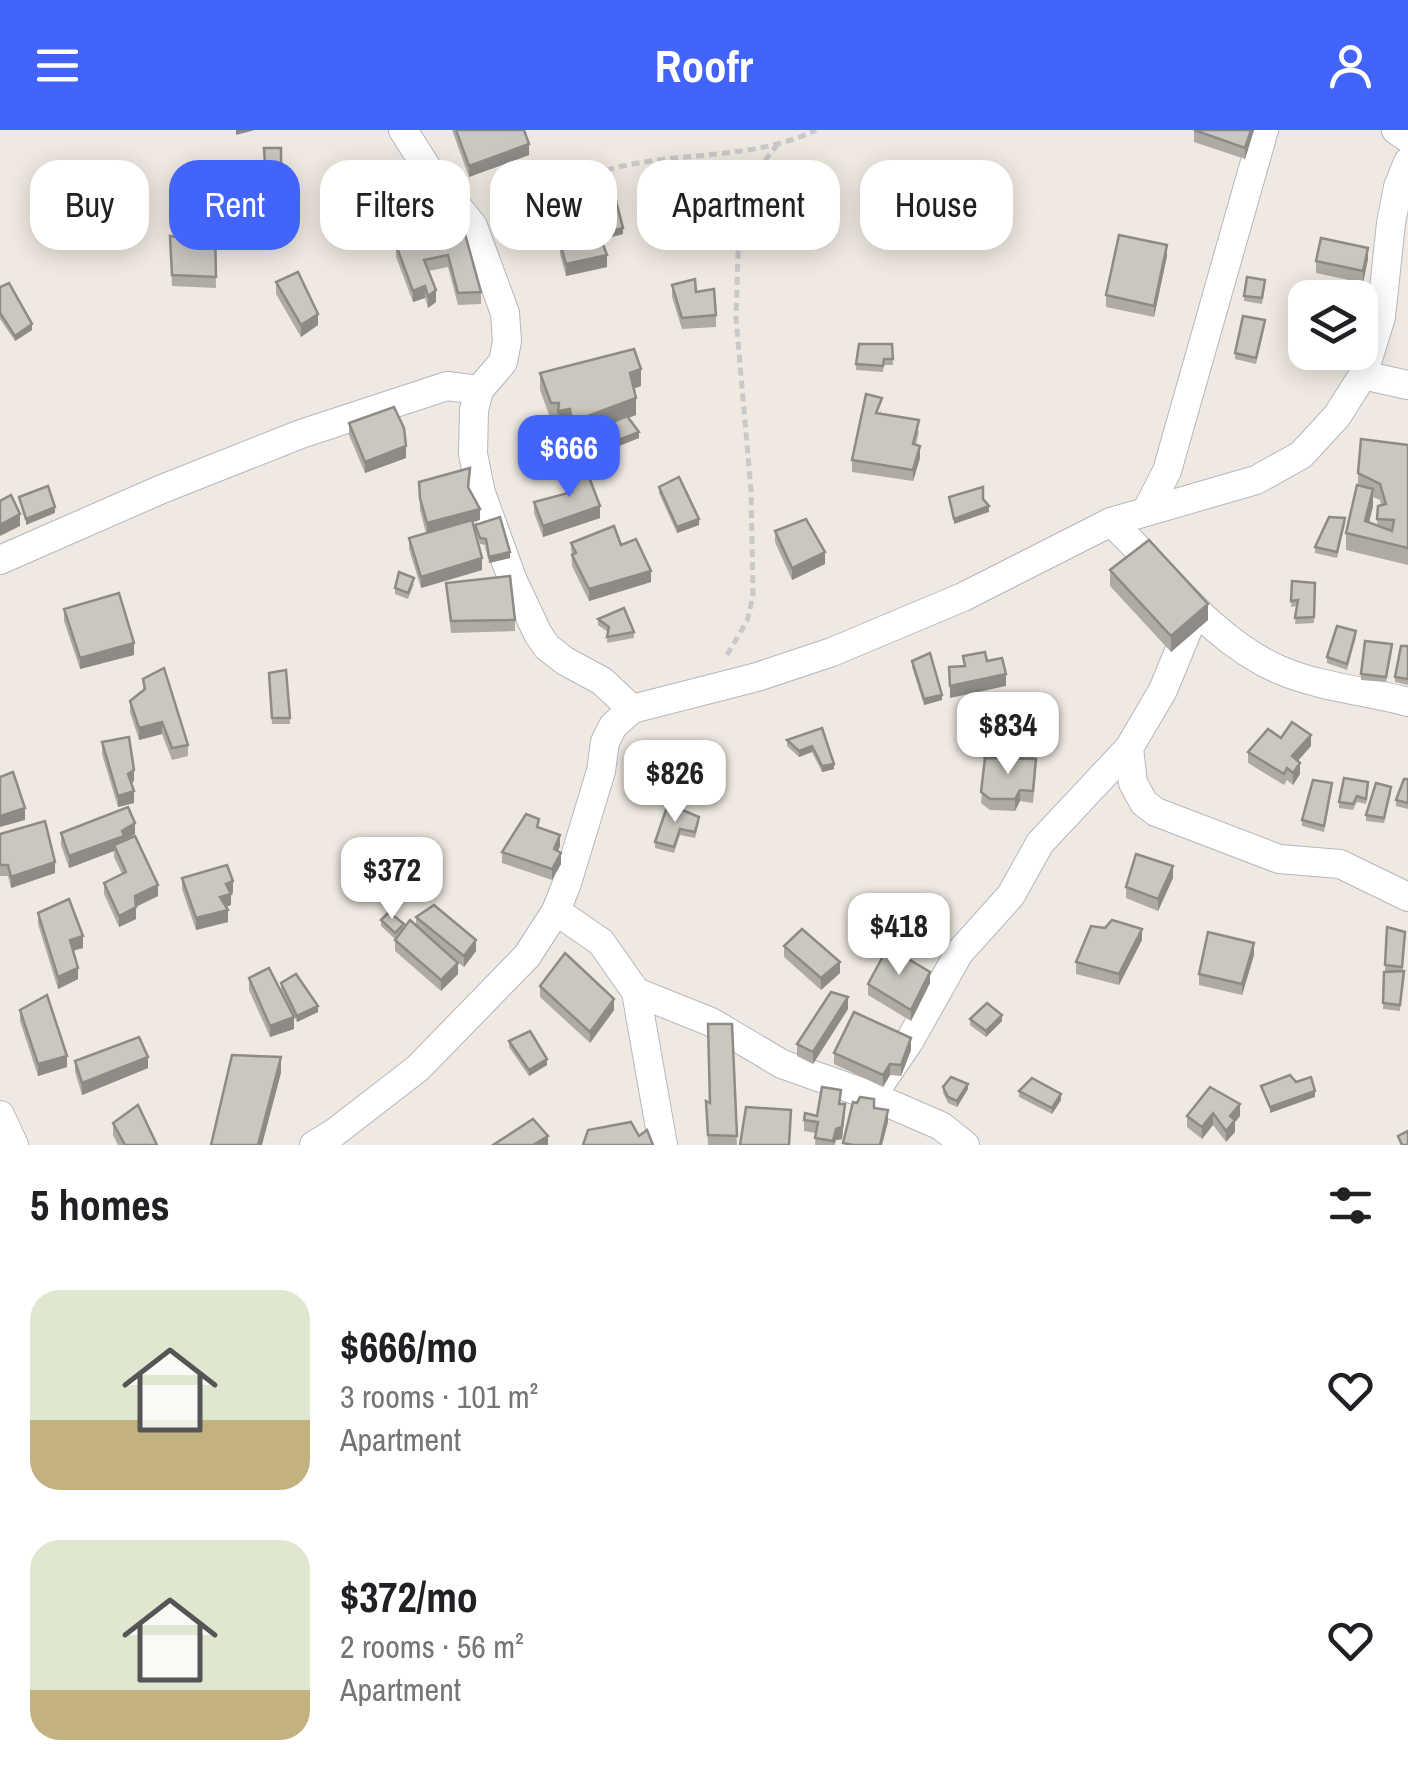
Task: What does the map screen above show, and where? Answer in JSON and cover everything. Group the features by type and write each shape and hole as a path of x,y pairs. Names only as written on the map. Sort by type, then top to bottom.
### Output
{"street":[{"path":"403,130 428,172 473,226 504,313 507,341 503,362 479,390 474,410 473,454 481,493 513,581 538,634 555,653 602,681 632,709"},
{"path":"1147,510 1167,470 1264,130"},
{"path":"1396,130 1408,138"},
{"path":"314,1145 418,1068 527,956 556,911 602,772 605,742 613,726 632,709 776,671 866,639 963,597 1111,522 1232,489 1291,463 1322,435 1363,374 1399,262 1391,223 1408,162"},
{"path":"1363,374 1408,385"},
{"path":"0,560 301,434 447,386 479,390"},
{"path":"1111,522 1149,557 1196,610 1248,653 1286,673 1408,702"},
{"path":"872,1096 969,940 1011,895 1040,843 1130,748 1164,690 1196,610"},
{"path":"1130,748 1133,783 1156,812 1279,859 1340,864 1408,897"},
{"path":"1096,782 1140,796"},
{"path":"556,911 601,942 636,992 663,1145"},
{"path":"636,992 711,1022 782,1064 941,1126 965,1145"},
{"path":"0,1115 14,1145"}],"path":[{"path":"473,226 548,190 613,168 776,145 816,130"},
{"path":"705,690 742,630 753,600 751,490 736,318 737,260 752,177 776,145"}],"building":[{"path":"456,130 524,130 529,144 470,166"},
{"path":"1194,130 1251,130 1245,148"},
{"path":"264,148 281,148 281,160 265,160"},
{"path":"617,205 623,228 617,230"},
{"path":"1119,235 1167,245 1154,306 1106,295"},
{"path":"1321,238 1368,248 1363,271 1316,261"},
{"path":"171,250 215,250 216,277 172,275"},
{"path":"398,250 469,250 481,292 458,293 448,255 424,260 436,290 428,296 425,286 413,291"},
{"path":"562,250 605,250 607,255 566,264"},
{"path":"298,272 318,314 301,325 276,282"},
{"path":"1247,277 1265,280 1262,298 1244,296"},
{"path":"695,279 696,292 714,289 716,315 682,318 672,285"},
{"path":"9,283 32,324 15,336 0,313 0,287"},
{"path":"1243,316 1265,320 1256,358 1235,353"},
{"path":"859,344 892,344 893,359 884,359 883,366 856,364"},
{"path":"634,349 641,369 630,373 636,398 572,422 570,409 558,411 559,403 551,403 540,373"},
{"path":"866,394 882,398 876,413 919,420 913,444 920,446 913,470 852,460"},
{"path":"394,407 404,428 406,446 365,462 349,423"},
{"path":"627,416 639,432 588,452 579,436"},
{"path":"1361,439 1408,445 1408,548 1346,533 1357,485 1373,489 1365,521 1392,531 1394,520 1377,519 1378,506 1386,504 1380,484 1358,473"},
{"path":"470,468 468,487 480,509 427,523 419,482"},
{"path":"586,469 600,506 543,526 534,502 572,492 567,477"},
{"path":"679,477 699,519 677,527 659,487"},
{"path":"48,486 55,507 26,519 19,497"},
{"path":"983,487 983,499 989,506 954,519 949,497"},
{"path":"11,495 20,514 0,525 0,501"},
{"path":"500,517 510,552 489,557 486,539 480,538 475,525"},
{"path":"1329,517 1345,518 1337,552 1315,547"},
{"path":"806,519 825,552 792,568 775,531"},
{"path":"472,520 482,558 421,577 409,538"},
{"path":"614,526 621,545 636,539 651,571 589,589 572,555 576,553 571,543"},
{"path":"1149,540 1208,604 1171,636 1110,570"},
{"path":"399,572 414,578 408,593 395,588"},
{"path":"510,576 515,620 451,621 446,583"},
{"path":"1292,581 1315,583 1314,617 1295,618 1298,600 1291,601"},
{"path":"119,593 134,643 80,658 64,609"},
{"path":"624,608 634,632 607,637 609,627 598,619"},
{"path":"1337,626 1356,631 1347,664 1327,657"},
{"path":"1365,641 1392,644 1386,677 1361,674"},
{"path":"1401,646 1408,646 1408,679 1395,677"},
{"path":"985,652 987,661 1002,658 1006,674 950,686 949,667 965,666 963,656"},
{"path":"930,653 942,695 924,699 912,661"},
{"path":"164,668 188,745 172,748 162,722 139,728 130,701 145,689 143,679"},
{"path":"286,670 290,718 272,718 269,673"},
{"path":"1292,722 1311,735 1292,756 1300,763 1293,773 1287,768 1284,774 1248,752 1268,729 1281,738"},
{"path":"822,728 834,764 822,766 812,746 799,751 787,740"},
{"path":"983,734 1033,736 1035,756 983,753"},
{"path":"129,737 134,770 128,774 134,791 118,796 102,742"},
{"path":"985,758 1036,759 1033,791 1020,790 1015,799 990,799 981,792"},
{"path":"13,772 25,808 0,816 0,777"},
{"path":"1344,778 1368,782 1366,799 1357,796 1353,804 1339,802"},
{"path":"1404,779 1408,779 1408,803 1396,800"},
{"path":"1313,780 1332,783 1324,826 1302,820"},
{"path":"1376,783 1391,787 1384,818 1366,815"},
{"path":"668,804 699,817 695,832 680,829 674,847 655,842"},
{"path":"128,807 135,823 122,831 124,836 69,856 61,833"},
{"path":"526,814 539,819 537,827 560,835 554,849 561,853 552,869 502,852"},
{"path":"45,821 55,862 11,877 8,865 0,865 0,834"},
{"path":"135,836 158,885 135,896 136,907 119,916 104,883 126,872 114,845"},
{"path":"1136,854 1173,866 1158,899 1126,887"},
{"path":"227,865 233,881 226,884 231,894 220,897 228,910 196,918 182,878"},
{"path":"69,899 83,936 70,940 78,968 58,977 38,913"},
{"path":"434,905 476,940 464,956 416,917"},
{"path":"389,912 404,924 395,933 381,920"},
{"path":"410,920 458,963 441,980 395,940"},
{"path":"1112,920 1142,929 1119,974 1076,962 1091,926 1105,928"},
{"path":"1387,927 1405,932 1402,967 1385,965"},
{"path":"802,929 840,962 821,978 784,946"},
{"path":"1208,932 1254,943 1242,984 1199,974"},
{"path":"888,947 930,972 911,1010 868,984"},
{"path":"565,953 614,999 590,1032 540,986"},
{"path":"269,968 294,1017 270,1026 249,978"},
{"path":"1404,971 1400,1005 1383,1003 1384,972"},
{"path":"296,974 318,1006 297,1016 281,983"},
{"path":"831,992 848,997 813,1052 797,1044"},
{"path":"47,995 67,1056 38,1064 20,1010"},
{"path":"987,1003 1002,1015 986,1031 970,1019"},
{"path":"854,1012 911,1038 901,1065 890,1064 883,1075 834,1053"},
{"path":"708,1024 732,1024 737,1136 708,1135"},
{"path":"530,1031 547,1059 529,1070 509,1041"},
{"path":"139,1037 148,1057 82,1083 75,1061"},
{"path":"232,1055 281,1057 258,1145 211,1145"},
{"path":"1290,1075 1296,1082 1311,1077 1315,1091 1270,1107 1261,1086"},
{"path":"951,1077 968,1084 957,1101 948,1097 943,1087"},
{"path":"1032,1078 1061,1094 1052,1108 1019,1091"},
{"path":"822,1087 841,1090 839,1104 845,1104 842,1127 836,1129 833,1141 815,1138 818,1122 804,1120 805,1113 817,1116"},
{"path":"1210,1087 1240,1104 1230,1116 1235,1120 1226,1131 1213,1113 1202,1127 1187,1116"},
{"path":"860,1097 874,1099 874,1108 888,1110 880,1145 843,1143 853,1102 857,1103"},
{"path":"138,1105 157,1145 125,1145 113,1123"},
{"path":"746,1107 791,1110 789,1145 740,1145"},
{"path":"533,1119 548,1136 533,1145 493,1145"},
{"path":"631,1122 639,1136 647,1130 653,1145 583,1145 588,1130"},
{"path":"1408,1131 1408,1145 1402,1145 1398,1136"}]}
